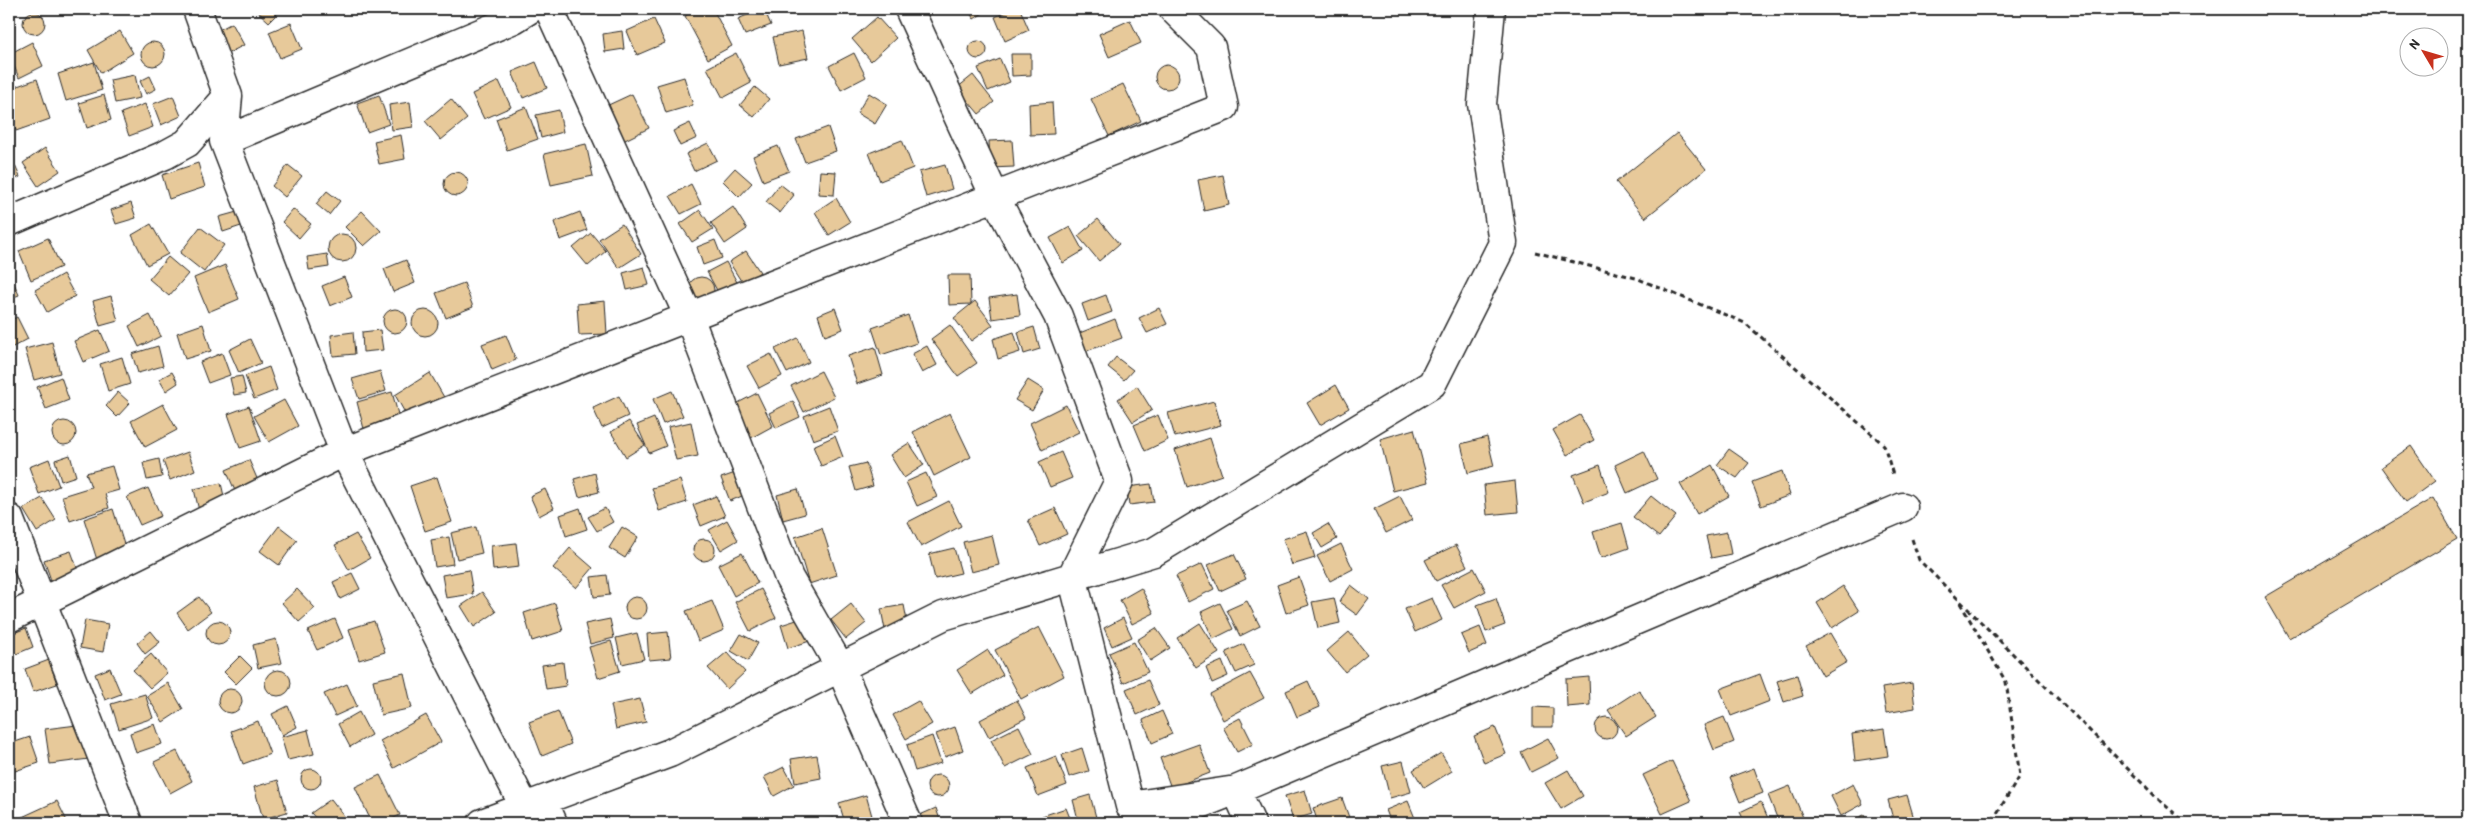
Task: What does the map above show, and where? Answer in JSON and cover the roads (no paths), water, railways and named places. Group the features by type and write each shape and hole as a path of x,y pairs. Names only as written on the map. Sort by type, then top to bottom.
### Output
{"street":[{"path":"197,9 228,96 224,141 344,452 540,810"},
{"path":"224,141 514,19 530,9"},
{"path":"549,9 689,318 789,578 840,667 908,823"},
{"path":"909,9 995,197 1058,316 1119,481 1072,576 1130,806 1236,790"},
{"path":"9,618 344,452 689,318 1224,106 1211,47 1173,9"},
{"path":"482,823 540,810 670,753 943,616 1154,552 1432,384 1503,243 1482,104 1491,9"},
{"path":"9,222 165,155 187,143 228,96"},
{"path":"1153,823 1236,790 1902,507"},
{"path":"9,518 40,604 128,823"},
{"path":"1236,790 1251,823"}]}
